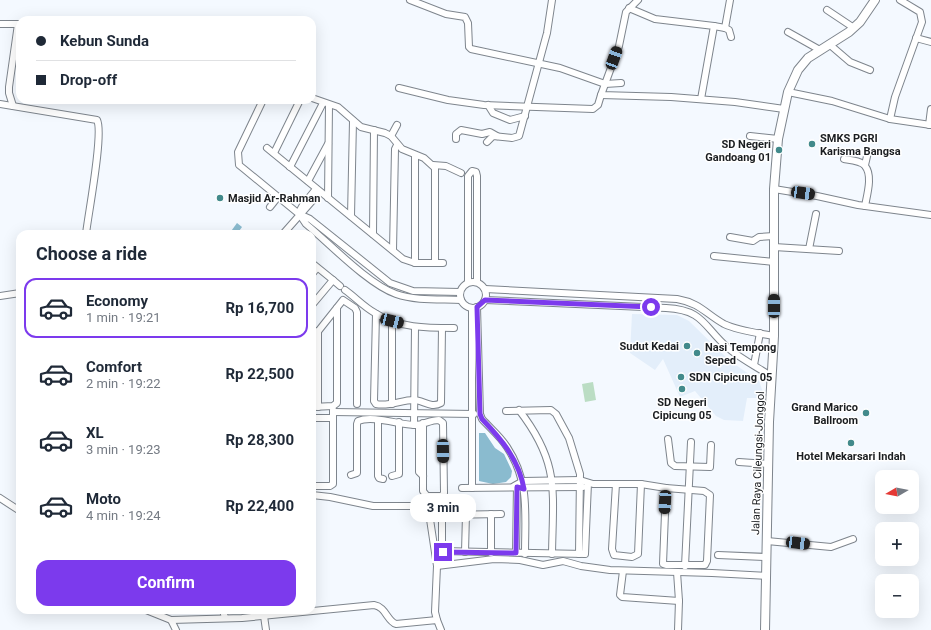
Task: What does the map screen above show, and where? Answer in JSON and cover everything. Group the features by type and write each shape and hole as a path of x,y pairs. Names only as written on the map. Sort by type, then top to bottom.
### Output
{"main road":[{"name":"Jalan Raya Cileungsi-Jonggol","path":"766,630 771,376 774,336 774,189 778,139 788,92 798,70 808,58 854,28 871,8 875,0"}],"street":[{"path":"410,0 446,14 465,17 468,23 470,49 567,70 605,84 621,83"},
{"path":"487,142 491,137 497,136 512,138 519,136 537,64 547,33 552,0"},
{"path":"399,88 448,100 488,105 593,109 596,107 601,95 619,46 624,18 629,8 638,0"},
{"path":"725,28 730,0"},
{"path":"890,119 894,97 922,22 922,16 912,6 900,0"},
{"path":"629,8 656,19 725,28 729,30 731,37"},
{"path":"827,10 854,28"},
{"path":"0,24 16,24"},
{"path":"701,99 714,26"},
{"path":"788,32 820,50"},
{"path":"916,38 931,42"},
{"path":"829,44 850,62 870,70"},
{"path":"13,106 9,93 16,45"},
{"path":"788,92 832,101 890,119 930,125 931,109"},
{"path":"601,95 646,95 701,99 784,109"},
{"path":"316,100 338,107 361,127 390,136 397,145 408,153 424,158 433,165 435,168 435,263"},
{"path":"290,167 323,103"},
{"path":"0,104 94,119 98,123 98,146 87,230"},
{"path":"261,104 238,152 237,159 239,165 299,214 310,219 390,283 413,291 460,292"},
{"path":"274,153 298,104"},
{"path":"328,198 329,105"},
{"path":"488,105 492,113 510,120 524,116"},
{"path":"352,216 353,121"},
{"path":"390,136 397,125"},
{"path":"372,234 374,130"},
{"path":"456,139 456,134 461,130 482,134 490,132 497,136"},
{"path":"750,136 778,139"},
{"path":"308,181 329,143"},
{"path":"393,250 395,149 397,145"},
{"path":"267,148 403,259 415,263 443,263"},
{"path":"865,206 869,178 865,165 868,152"},
{"path":"415,156 415,263"},
{"path":"844,159 865,165"},
{"path":"433,165 446,166 461,173"},
{"path":"468,282 468,176 472,172 476,172 478,176 477,282"},
{"path":"774,189 865,206 931,215"},
{"path":"286,230 299,214 303,205 318,190"},
{"path":"270,207 278,197"},
{"path":"299,214 306,224 313,230"},
{"path":"809,248 816,214"},
{"path":"316,233 360,271 386,290 397,295 412,298 461,300"},
{"path":"730,237 753,241 759,237 774,236"},
{"path":"774,247 839,251"},
{"path":"714,256 774,262"},
{"path":"316,267 376,314 392,321 414,327 454,328"},
{"path":"316,300 333,280"},
{"path":"475,308 464,305 461,300 460,292 462,286 468,282 477,282 485,289 687,301 700,306 724,324 774,336"},
{"path":"485,289 485,300"},
{"path":"0,296 16,294"},
{"path":"584,305 586,295"},
{"path":"622,296 622,306"},
{"path":"316,334 344,300 355,308 357,312 357,404"},
{"path":"475,308 485,300 679,309 692,313 706,324 727,348 771,376"},
{"path":"316,486 330,486 333,484 333,412 337,402 337,308"},
{"path":"472,488 472,414 475,308"},
{"path":"376,314 374,401 376,404 380,405 414,400 432,405 440,403 442,328"},
{"path":"392,321 392,404"},
{"path":"351,475 357,473 357,424 361,420 387,420 419,424 439,420 443,424 444,493 442,496 425,495 423,491 423,476 419,472 419,424 414,413 414,327"},
{"path":"475,329 480,414 482,419 507,446 523,481 525,554"},
{"path":"316,382 318,331"},
{"path":"754,366 760,333"},
{"path":"316,407 333,412 480,414"},
{"path":"506,411 547,409 554,412 562,424 575,455 580,480 579,554"},
{"path":"519,410 541,442 553,480 552,554"},
{"path":"316,417 333,412"},
{"path":"378,421 378,476 379,478 383,479"},
{"path":"392,476 400,474 399,422"},
{"path":"668,439 672,464 675,466 710,467 710,445"},
{"path":"685,566 691,442"},
{"path":"739,462 769,464"},
{"path":"516,486 523,481 580,480 590,484 641,484 666,488 704,491 710,495 707,561 703,566 666,565 662,560 666,488"},
{"path":"462,488 516,486 524,489 580,488 590,484"},
{"path":"501,514 444,515 440,519 442,551 525,554 586,554 590,484"},
{"path":"616,484 612,549 614,555 632,557 638,554 641,484"},
{"path":"516,486 516,553"},
{"path":"316,496 373,506 428,506 437,566 435,612 441,630"},
{"path":"0,498 16,508"},
{"path":"465,552 466,514"},
{"path":"491,514 491,553"},
{"path":"767,542 830,547 853,539"},
{"path":"718,555 767,557"},
{"path":"437,566 494,559 520,560 543,565 563,561 581,566 624,571 767,576"},
{"path":"624,571 620,595 622,597 679,601"},
{"path":"677,572 679,601 678,630"},
{"path":"316,611 374,605 383,609 393,623 396,624 437,620"},
{"path":"156,614 171,620 284,614"},
{"path":"264,616 266,630"},
{"path":"171,620 176,630"}],"shaded area":[{"path":"632,314 677,315 689,321 730,361 759,381 765,398 747,398 743,421 724,420 716,416 695,391 680,397 663,359 655,370 630,353"}],"green space":[{"path":"593,382 596,400 585,402 582,384"}],"water":[{"path":"237,223 242,227 240,230 232,230"},
{"path":"479,433 485,433 495,448 504,454 512,471 511,477 506,482 493,484 479,481"}],"place":[{"name":"SMKS PGRI Karisma Bangsa","path":"812,144"},
{"name":"SD Negeri Gandoang 01","path":"779,150"},
{"name":"Masjid Ar-Rahman","path":"220,198"},
{"name":"Sudut Kedai","path":"687,346"},
{"name":"Nasi Tempong Seped","path":"697,353"},
{"name":"SDN Cipicung 05","path":"681,377"},
{"name":"SD Negeri Cipicung 05","path":"682,389"},
{"name":"Grand Marico Ballroom","path":"866,413"},
{"name":"Hotel Mekarsari Indah","path":"851,443"}],"route":[{"path":"443,552 516,553 517,487 524,489 523,481 507,446 482,419 480,414 477,307 482,305 485,300 492,300 598,306 651,307"}]}
